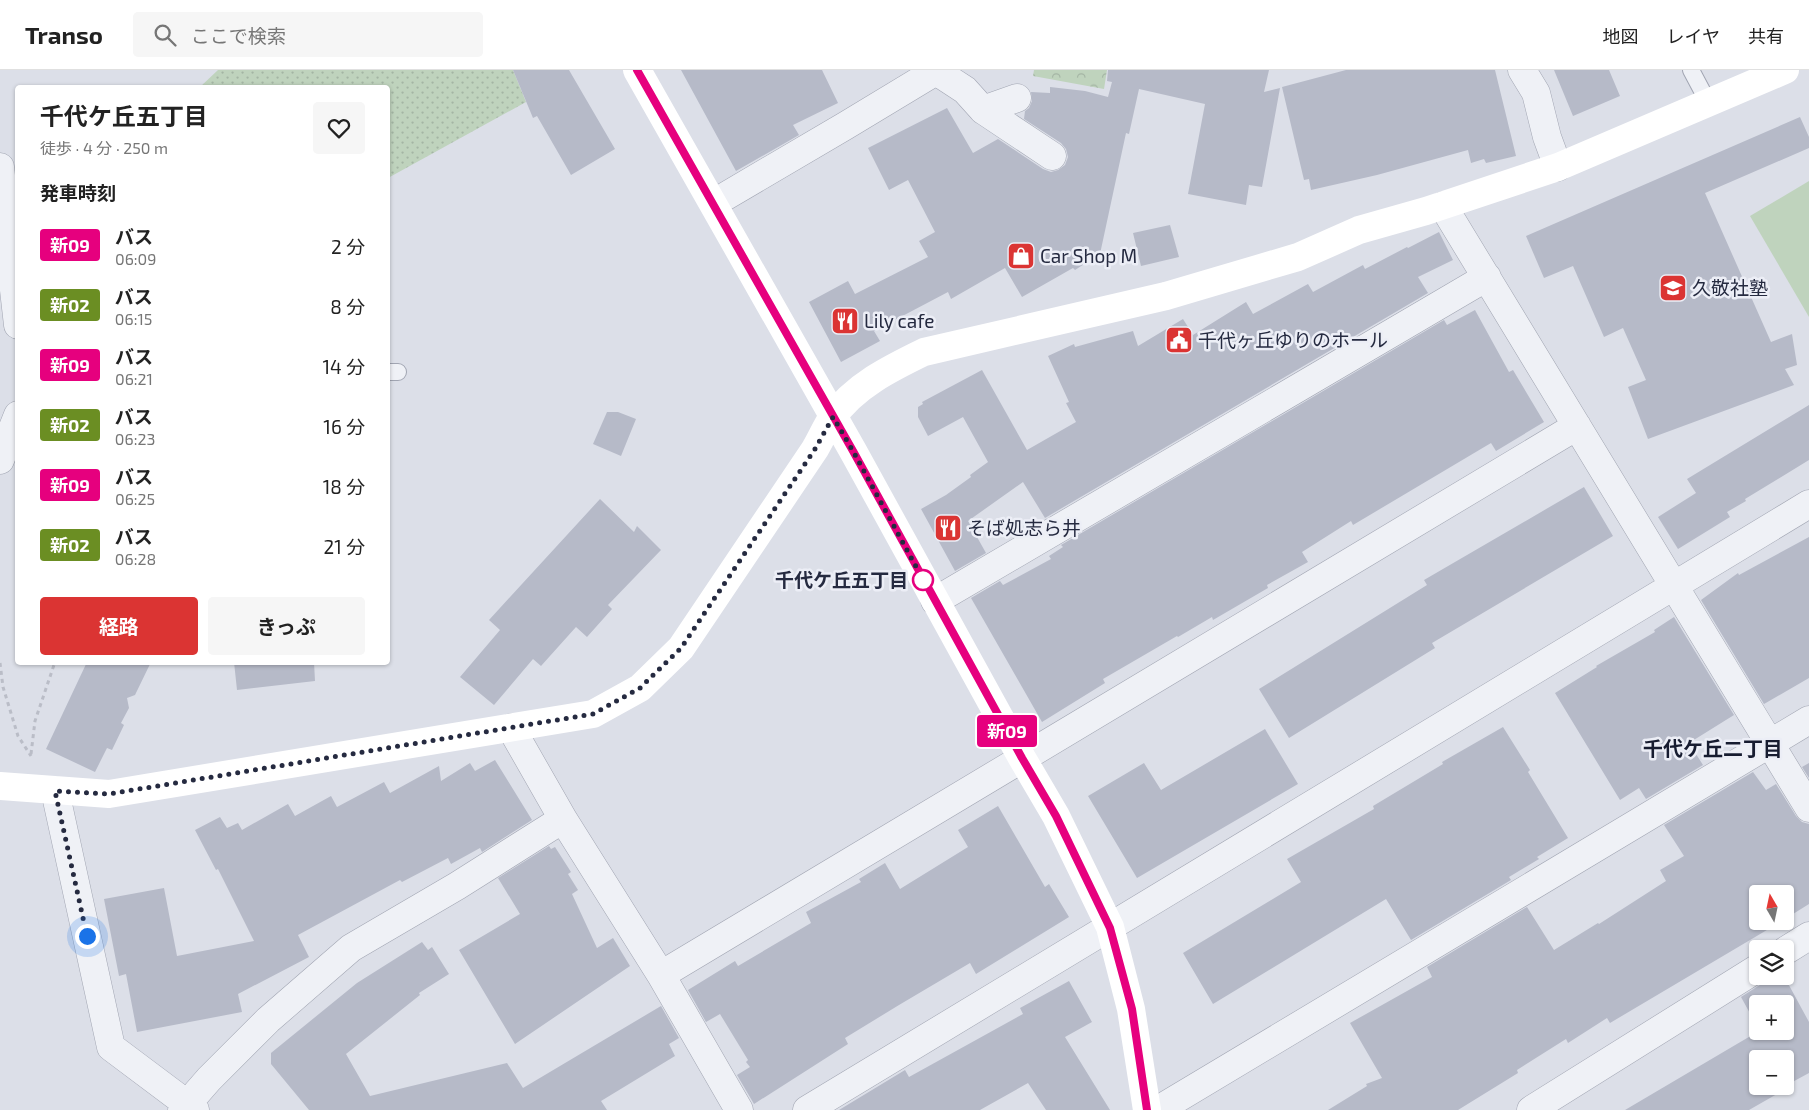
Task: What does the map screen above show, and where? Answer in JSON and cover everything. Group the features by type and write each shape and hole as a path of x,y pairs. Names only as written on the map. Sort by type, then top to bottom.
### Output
{"street":[{"path":"637,70 714,203 1056,816 1110,928 1132,1009 1148,1110"},
{"path":"714,203 845,126 935,70 965,90 983,110 1052,156"},
{"path":"1522,70 1536,93 1547,138 1558,166"},
{"path":"0,786 109,794 593,714 640,688 681,648 815,449 833,417 855,392 888,370 924,352 1166,296 1298,258 1359,230 1443,206 1558,166 1785,70"},
{"path":"983,110 1017,98"},
{"path":"0,167 15,299"},
{"path":"1443,206 1809,808"},
{"path":"935,601 1487,277"},
{"path":"0,460 15,422"},
{"path":"661,975 1577,426"},
{"path":"807,1110 1809,504"},
{"path":"1158,1110 1809,720"},
{"path":"511,728 563,819 661,975 739,1110"},
{"path":"55,791 112,1047 188,1108 210,1079 268,1020 350,948 457,886 563,819"},
{"path":"1794,945 1809,936"},
{"path":"1531,1110 1749,974"}],"lane":[{"path":"1691,70 1708,102"}],"path":[{"path":"0,663 3,687 18,736 31,755 35,721 54,665"}],"green space":[{"path":"218,70 513,70 526,102 390,177 390,85 202,85"},
{"path":"1034,70 1107,70 1104,89 1033,76"},
{"path":"1809,181 1809,317 1750,216"}],"building":[{"path":"513,70 569,70 615,149 571,175 537,116 533,118"},
{"path":"681,70 822,70 838,103 793,125 799,135 736,171"},
{"path":"1108,70 1269,70 1264,92 1280,88 1262,187 1249,185 1246,205 1188,194 1205,104 1139,89 1129,134 1126,133 1100,254 1075,270 1073,268 1022,297 1005,268 951,299 948,292 874,331 880,341 841,362 809,302 848,281 855,294 928,257 919,241 935,232 908,180 889,190 868,148 947,108 973,153 998,139 1043,169 1051,172 1058,170 1065,165 1068,157 1066,149 1061,143 1024,119 1025,111 1029,108 1032,101 1031,92 1050,93 1050,87 1085,91 1108,97 1112,82 1107,81"},
{"path":"1346,70 1495,70 1516,156 1486,163 1484,159 1471,163 1468,150 1377,175 1311,190 1309,179 1304,180 1282,87"},
{"path":"1554,70 1609,70 1620,96 1573,116"},
{"path":"1800,117 1809,137 1809,148 1705,193 1771,342 1792,334 1797,365 1785,369 1794,385 1648,439 1628,387 1646,380 1623,328 1604,337 1573,266 1544,278 1526,236"},
{"path":"1170,225 1179,257 1141,266 1133,233"},
{"path":"1439,232 1453,260 1418,277 1428,293 1045,518 1023,482 968,521 986,553 955,571 921,509 946,495 988,462 963,417 928,436 918,417 918,407 923,404 922,402 982,370 1027,450 1076,422 1066,403 1069,402 1048,356 1074,344 1075,347 1133,331 1138,346 1183,319 1193,335 1246,302 1253,314 1308,284 1313,292 1363,265 1365,269"},
{"path":"1475,310 1509,372 1513,370 1544,422 1496,451 1491,443 1353,525 1351,521 1302,552 1308,562 1267,585 1268,588 1213,620 1212,617 1103,679 1105,683 1042,722 971,598 1000,581 1003,585 1051,559 1049,556 1063,547 1061,545 1444,320 1447,325"},
{"path":"1809,405 1809,460 1745,499 1746,501 1727,512 1730,517 1678,549 1658,517 1696,493 1687,479"},
{"path":"607,412 618,412 636,419 621,456 593,444"},
{"path":"1584,487 1613,536 1432,643 1435,648 1289,738 1259,689 1427,585 1424,580"},
{"path":"600,499 634,532 637,526 661,550 608,605 612,609 587,637 576,627 541,666 533,659 494,705 460,677 500,630 489,620"},
{"path":"1809,537 1809,678 1764,704 1701,600 1738,573 1739,575"},
{"path":"1674,617 1734,715 1689,743 1703,765 1646,799 1639,788 1620,800 1555,693 1596,666 1655,632 1654,630"},
{"path":"86,665 150,665 135,695 127,698 129,708 121,723 124,725 112,750 107,748 95,772 46,749"},
{"path":"234,665 314,665 315,681 237,690"},
{"path":"1503,727 1530,770 1528,772 1568,838 1537,857 1539,859 1509,877 1511,880 1411,940 1386,899 1213,1004 1183,953 1301,882 1287,859 1374,809 1373,806 1443,764 1442,762"},
{"path":"1265,729 1298,784 1137,878 1088,796 1144,763 1161,790"},
{"path":"495,760 532,820 482,852 480,848 451,864 448,858 402,882 400,880 298,935 309,957 238,994 242,1012 137,1032 126,974 119,976 104,899 164,888 177,956 254,941 218,869 216,870 195,830 220,817 227,828 238,823 242,830 288,804 295,816 331,796 337,807 384,782 390,793 439,766 441,781 470,763 475,771"},
{"path":"1809,763 1809,778 1802,767"},
{"path":"1753,772 1766,790 1776,784 1796,816 1802,822 1809,824 1809,904 1794,913 1794,885 1749,885 1749,930 1767,930 1610,1023 1607,1018 1568,1043 1566,1039 1517,1070 1518,1073 1458,1110 1328,1110 1367,1086 1366,1084 1382,1078 1350,1023 1432,977 1427,967 1527,907 1554,950 1599,924 1666,881 1660,870 1684,856 1664,825"},
{"path":"998,806 1045,887 1049,884 1069,917 976,974 970,963 899,1005 845,1038 848,1044 754,1104 737,1075 750,1067 746,1062 748,1060 720,1014 706,1022 688,990 735,961 738,966 811,923 806,912 861,882 859,879 885,863 900,889 968,847 958,830"},
{"path":"549,846 551,849 555,847 571,872 568,874 578,890 572,894 597,948 613,938 630,966 515,1044 459,950 520,914 498,878"},
{"path":"422,942 428,950 432,947 449,974 419,993 420,995 346,1054 370,1096 507,1063 523,1088 661,1006 679,1038 669,1044 675,1056 601,1101 607,1110 309,1110 271,1064 271,1053 357,983"},
{"path":"1069,981 1092,1022 1065,1037 1110,1110 1046,1110 1028,1083 980,1110 839,1110 905,1070 909,1077 1023,1014 1020,1008"},
{"path":"1760,985 1789,985 1809,1022 1809,1073 1794,1081 1794,1050 1749,1050 1749,1095 1775,1095 1749,1110 1625,1110 1749,1037 1749,1040 1794,1040 1794,995 1749,995 1749,1012 1741,997"}],"bus line":[{"name":"新09","path":"637,70 714,203 1056,816 1110,928 1132,1009 1147,1110"}],"place":[{"name":"Car Shop M","path":"1021,256"},
{"name":"久敬社塾","path":"1673,288"},
{"name":"Lily cafe","path":"845,321"},
{"name":"千代ヶ丘ゆりのホール","path":"1179,340"},
{"name":"そば処志ら井","path":"948,528"},
{"name":"千代ケ丘五丁目","path":"923,580"}],"district":[{"name":"千代ケ丘二丁目","path":"1713,749"}],"route":[{"path":"87,936 55,791 109,794 593,714 640,688 681,648 815,449 833,417 926,585 923,580"}]}
